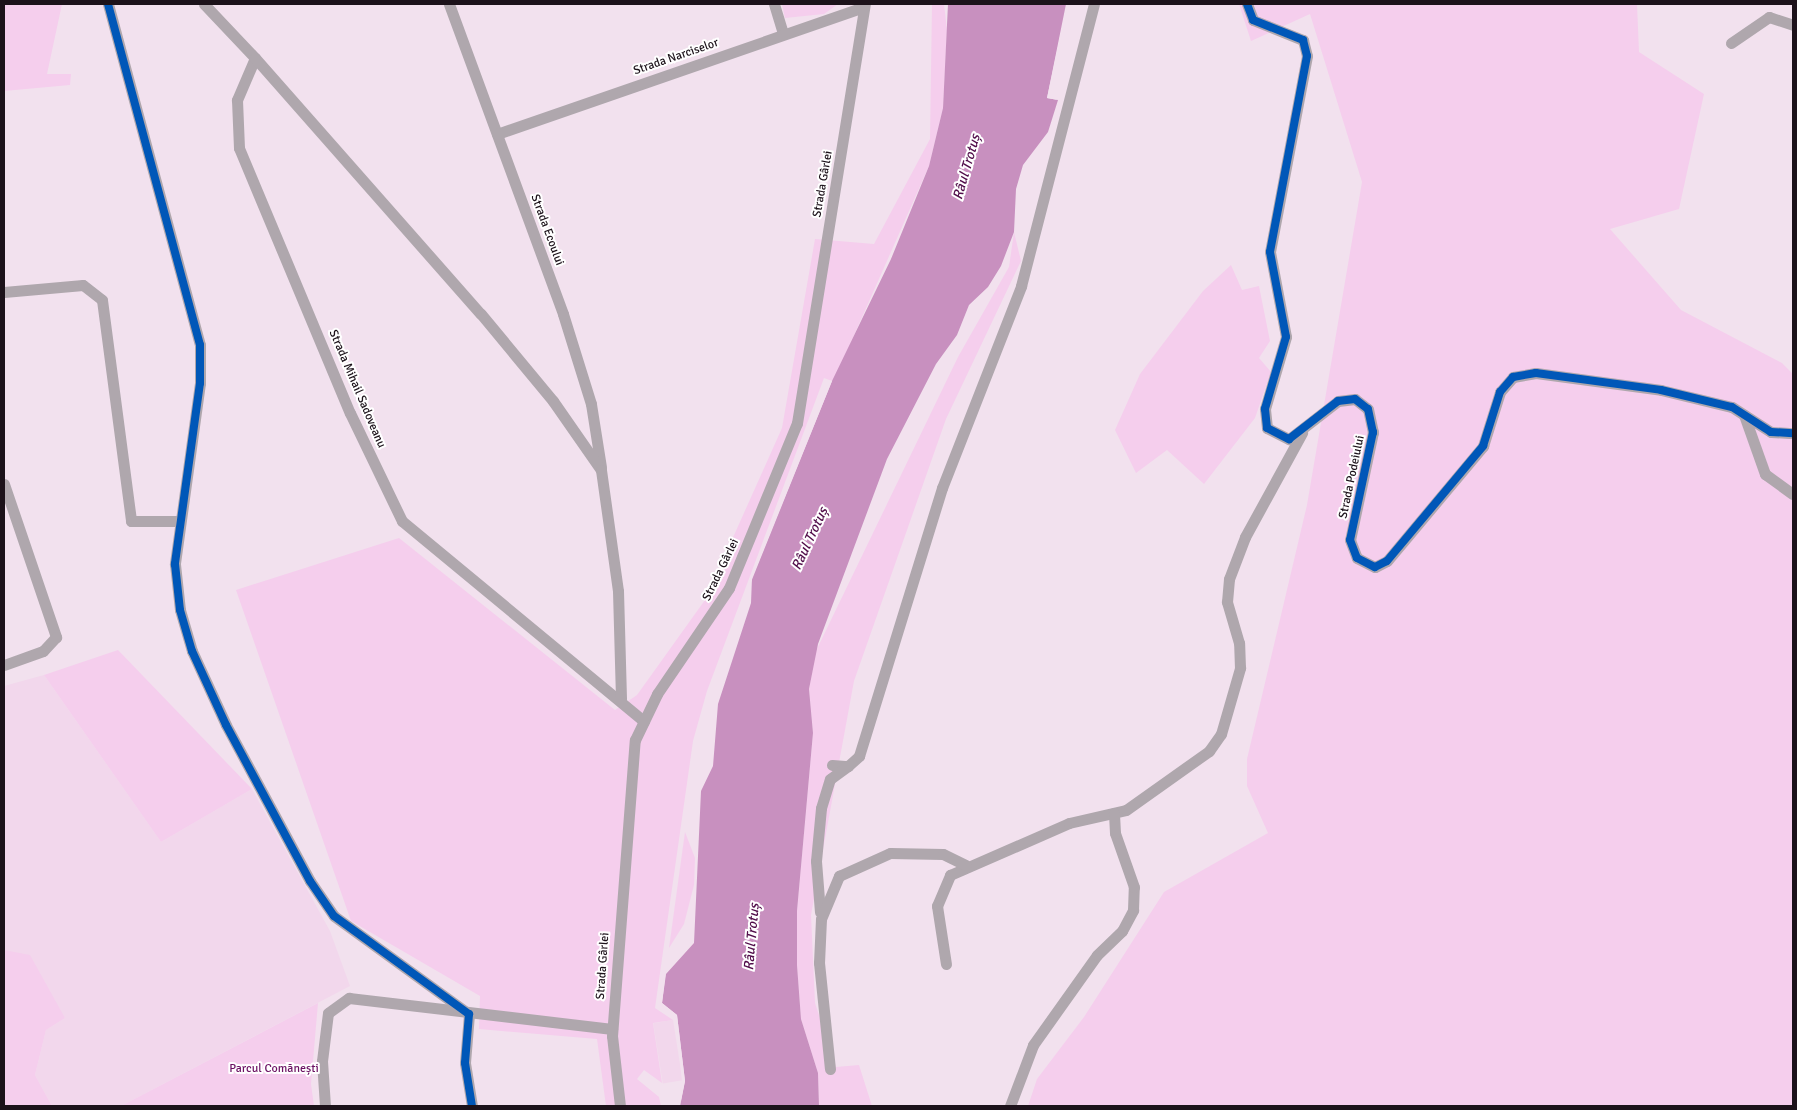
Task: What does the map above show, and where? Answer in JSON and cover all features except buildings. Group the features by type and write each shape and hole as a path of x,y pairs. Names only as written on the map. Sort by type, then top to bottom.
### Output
{"street":[{"path":"108,4 200,344 200,383 175,564 180,610 192,651 310,881 346,927 469,1014"},
{"path":"204,4 482,314 553,401 601,470 618,591 621,699"},
{"name":"Strada Ecoului","path":"449,4 566,323 591,404 601,470"},
{"path":"774,4 783,34"},
{"path":"830,1069 820,980 821,919 816,861 821,808 830,779 858,756 866,738 942,488 1022,286 1094,4"},
{"path":"1247,4 1253,20 1302,40 1307,56 1270,252 1286,337 1265,409 1267,428 1277,437 1289,439 1302,433"},
{"name":"Strada Narciselor","path":"497,134 864,6"},
{"name":"Strada Gârlei","path":"620,1106 612,1029 635,740 644,721 729,588 797,422 864,6"},
{"path":"1731,43 1769,18 1793,26"},
{"name":"Strada Mihail Sadoveanu","path":"254,58 237,100 239,148 350,413 402,521 621,699 644,721"},
{"path":"4,292 83,285 102,300 131,521 180,521"},
{"name":"Strada Podeiului","path":"1302,433 1338,401 1355,398 1368,409 1373,432 1350,540 1358,558 1375,567 1387,562 1483,446 1500,392 1513,377 1536,373 1661,390 1732,407 1771,432 1793,433"},
{"path":"1744,415 1766,474 1793,494"},
{"path":"946,964 937,906 950,875 966,865 1069,823 1114,814 1152,795 1209,751 1221,734 1240,668 1239,643 1227,602 1230,572 1302,433"},
{"path":"4,484 56,637 43,651 4,665"},
{"path":"832,765 848,766"},
{"path":"1010,1106 1033,1045 1097,955 1122,931 1133,910 1134,887 1115,833 1114,814"},
{"path":"821,919 839,876 865,861 890,853 923,852 943,854 966,865"},
{"path":"325,1106 324,1035 328,1013 338,1002 372,999 469,1014 612,1029"},
{"path":"469,1014 465,1063 472,1106"}],"shaded area":[{"path":"44,675 161,842 252,789 330,931 350,986 121,1106 52,1106 35,1075 46,1030 65,1018 4,950 4,686"},
{"path":"673,1020 683,1080 663,1083 653,1023"}],"green space":[{"path":"4,4 62,4 47,74 71,74 70,85 4,91"},
{"path":"782,4 838,4 824,14 785,18"},
{"path":"932,4 944,4 947,30 943,108 929,166 836,376 832,381 824,378 707,691 693,741 655,1008 673,1020 653,1023 662,1083 644,1070 637,1079 659,1097 661,1106 606,1106 597,1039 479,1029 480,996 351,921 236,590 399,538 615,710 637,695 705,600 782,428 815,239 874,244 930,139"},
{"path":"1239,4 1637,4 1639,52 1704,94 1679,209 1610,229 1681,310 1782,363 1793,374 1793,1106 1028,1106 1037,1079 1084,1017 1164,892 1268,833 1247,786 1247,759 1307,505 1362,182 1310,14 1251,41"},
{"path":"1014,232 1021,261 946,419 854,681 811,915 815,1003 836,1067 859,1065 872,1106 819,1106 818,1073 801,1019 797,965 797,911 813,733 809,689 816,651 958,357 1009,267"},
{"path":"1231,265 1242,290 1259,286 1270,341 1259,358 1271,372 1255,418 1204,484 1167,450 1136,473 1115,430 1140,374 1203,291"},
{"path":"118,650 252,789 161,842 44,675"},
{"path":"685,832 695,858 694,885 684,924 669,948"},
{"path":"4,950 30,955 65,1018 46,1030 35,1075 52,1106 4,1106"},
{"name":"Parcul Comănești","path":"318,1003 311,1084 314,1106 121,1106"}],"water":[{"name":"Râul Trotuș","path":"948,4 1067,4 1047,98 1058,100 1048,132 1023,165 1016,189 1014,232 1001,266 988,287 969,305 957,335 936,364 887,459 818,644 809,689 813,733 797,911 797,965 801,1019 818,1073 819,1106 680,1106 685,1081 677,1015 662,1003 666,974 694,943 701,791 713,766 718,704 751,603 752,578 832,381 891,259 929,166 943,108"}],"pier":[{"path":"1066,4 1069,4 1050,96 1058,100 1047,98"},
{"path":"829,380 832,381 749,587 750,577"},
{"path":"666,970 662,1003 677,1015 685,1081 680,1106 682,1081 675,1016 659,1003"}],"cycle path":[{"path":"108,4 200,345 200,383 175,564 180,610 192,651 226,725 310,881 334,916 469,1014 465,1063 472,1106"},
{"path":"1247,4 1253,20 1303,40 1307,56 1270,252 1286,337 1265,409 1267,428 1289,439 1338,401 1355,399 1368,409 1373,432 1350,540 1357,558 1375,567 1387,561 1483,446 1500,392 1513,377 1536,373 1661,390 1732,407 1771,432 1793,433"}]}
